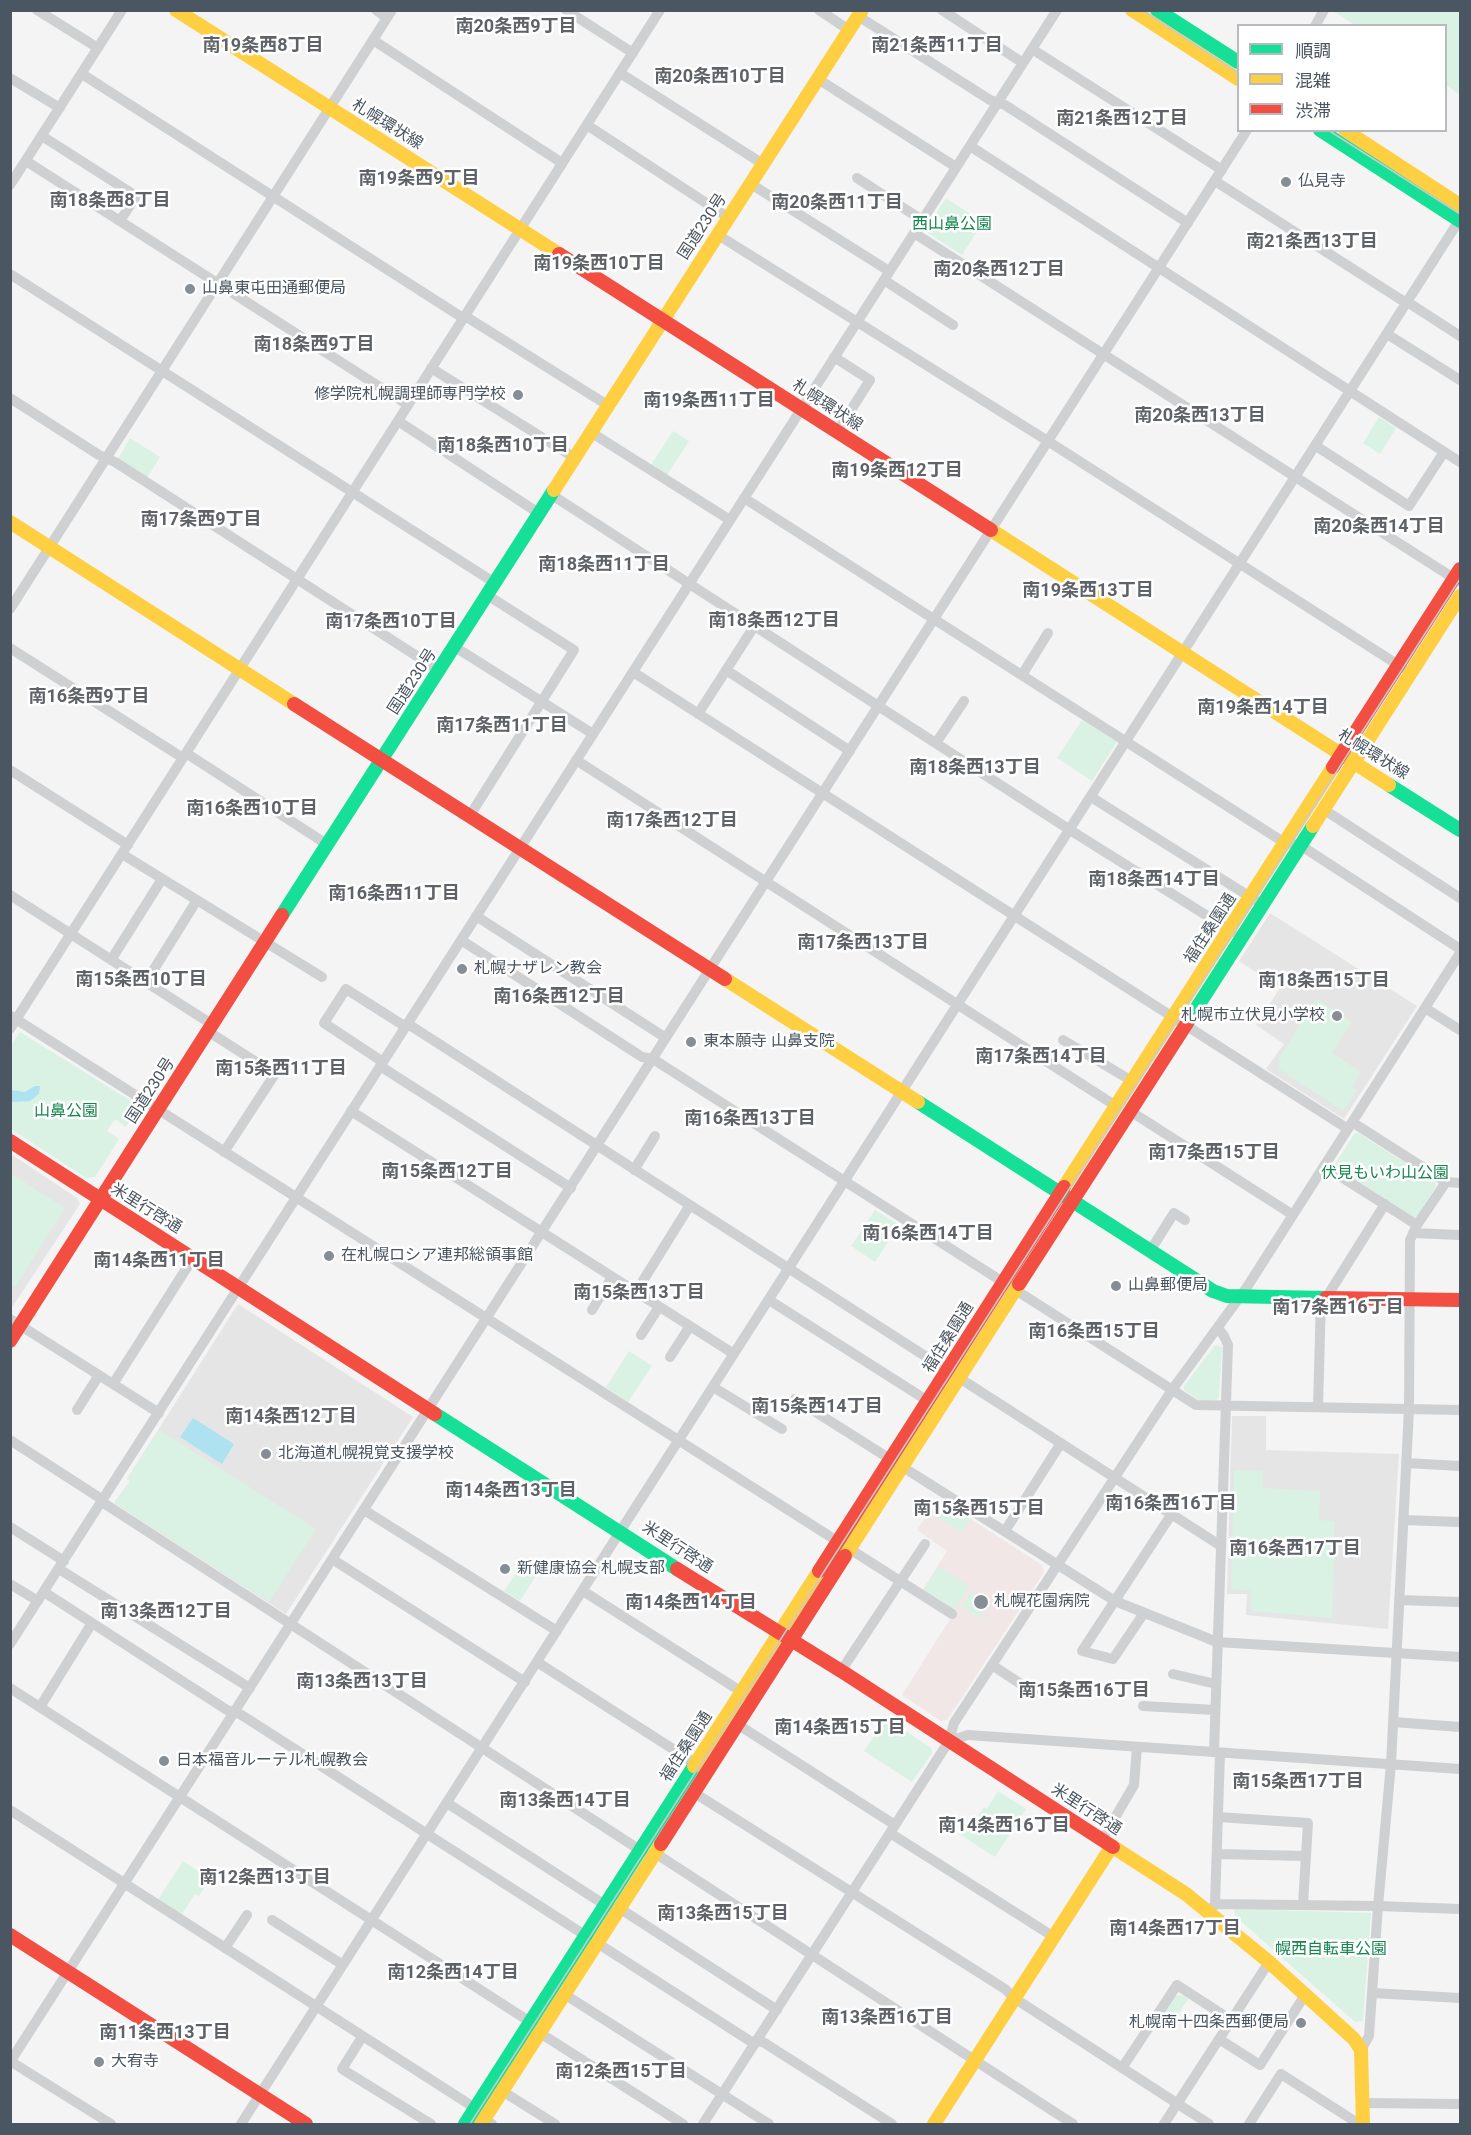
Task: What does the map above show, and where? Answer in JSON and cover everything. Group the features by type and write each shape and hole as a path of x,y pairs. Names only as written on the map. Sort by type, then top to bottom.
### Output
{"main road":[{"name":"札幌環状線","path":"176,10 1461,830"},
{"path":"1132,10 1237,78"},
{"path":"1157,10 1237,61"},
{"name":"国道230号","path":"10,1341 16,1322 101,1199 860,13"},
{"path":"1323,132 1460,220"},
{"path":"1348,132 1461,205"},
{"path":"10,522 1214,1291 1227,1296 1461,1300"},
{"name":"福住桑園通","path":"483,2119 591,1939 649,1854 701,1768 953,1374 1010,1286 1074,1202 1130,1111 1179,1021 1235,933 1300,845 1354,763 1458,577"},
{"name":"福住桑園通","path":"1257,901 1285,843 1342,755 1461,596"},
{"name":"福住桑園通","path":"1010,1286 1060,1194 1116,1106 1132,1081 1179,1021"},
{"name":"米里行啓通","path":"10,1141 1212,1908 1354,2039 1361,2050"},
{"name":"福住桑園通","path":"897,1462 928,1401 953,1374"},
{"name":"福住桑園通","path":"649,1854 693,1792 701,1768 737,1724 747,1696"},
{"path":"934,2124 1054,1937 1107,1843"},
{"path":"10,1935 306,2124"},
{"name":"福住桑園通","path":"465,2124 483,2119 538,2028 564,1994 591,1939"},
{"path":"1361,2050 1363,2103 1361,2124"}],"street":[{"path":"38,10 98,48"},
{"path":"10,185 14,170 26,161 122,10"},
{"path":"10,609 390,14 376,10"},
{"path":"566,10 633,53"},
{"path":"660,10 71,934 12,1021 296,1197 952,1614"},
{"path":"819,10 849,30"},
{"path":"942,10 1023,63"},
{"path":"10,1644 1057,10"},
{"path":"1316,24 1324,10"},
{"path":"860,13 1188,223"},
{"path":"374,40 562,163"},
{"path":"1032,49 1222,170"},
{"path":"620,73 763,164"},
{"path":"82,74 464,317 609,406"},
{"path":"10,78 60,108"},
{"path":"818,79 956,167"},
{"path":"587,125 729,218"},
{"path":"111,2124 11,2061 1246,132"},
{"path":"42,136 136,196 120,221"},
{"path":"970,146 1461,462"},
{"path":"26,161 408,405"},
{"path":"857,178 922,220"},
{"path":"1215,181 1461,336"},
{"path":"751,184 887,276 953,325"},
{"path":"241,2124 1460,220"},
{"path":"914,233 1296,478 1458,577"},
{"path":"718,235 1048,441 1405,669"},
{"path":"10,274 352,492 574,650 469,817"},
{"path":"1387,334 1461,380"},
{"path":"834,357 870,380 837,432"},
{"path":"432,368 575,458"},
{"path":"10,398 125,468 440,671"},
{"path":"398,421 540,514"},
{"path":"592,433 730,520"},
{"path":"1316,446 1409,506 1444,452"},
{"path":"552,495 1070,830 1235,933"},
{"path":"703,2124 949,1741 954,1723 1172,1390 1241,1295 1461,951 1300,845 1285,843 744,498"},
{"path":"698,714 755,626"},
{"path":"1022,675 1048,633"},
{"path":"455,647 593,734"},
{"path":"10,648 328,845"},
{"path":"726,670 850,751"},
{"path":"633,672 1179,1021 1446,1182 1461,1182"},
{"path":"936,743 964,701"},
{"path":"576,760 1116,1106"},
{"path":"10,770 125,849 162,879 322,977"},
{"path":"1091,797 1257,901"},
{"path":"1323,809 1461,898"},
{"path":"111,960 162,879"},
{"path":"10,895 146,982 275,1074 224,1152"},
{"path":"146,982 197,900"},
{"path":"476,916 666,1038"},
{"path":"461,940 642,1057 653,1059 1196,1405 1461,1410"},
{"path":"571,1188 382,1064 324,1023 346,989 407,1025 789,1268 1221,1546"},
{"path":"1425,1008 1461,1030"},
{"path":"1063,1040 1132,1081"},
{"path":"351,1111 734,1354"},
{"path":"1130,1111 1293,1215"},
{"path":"634,1170 655,1136"},
{"path":"1324,1166 1385,1204 1415,1229 1461,1235"},
{"path":"1361,2050 1369,2036 1391,1764 1409,1409 1410,1240 1446,1182"},
{"path":"1318,1407 1323,1298 1385,1204"},
{"path":"636,1292 690,1205"},
{"path":"1150,1251 1174,1213 1185,1220"},
{"path":"113,1384 193,1258"},
{"path":"592,1310 612,1277"},
{"path":"769,1300 928,1401"},
{"path":"641,1335 659,1307"},
{"path":"16,1322 159,1413"},
{"path":"669,1357 690,1326"},
{"path":"1218,1328 1228,1346 1215,1710 1217,1854 1212,1908 1303,1904 1461,1909"},
{"path":"76,1410 99,1375"},
{"path":"713,1387 782,1429"},
{"path":"795,1399 1115,1601 1217,1642 1461,1657"},
{"path":"10,1440 482,1748 812,1954 1073,2124"},
{"path":"1005,1531 1061,1443"},
{"path":"1406,1463 1461,1466"},
{"path":"364,1510 557,1631"},
{"path":"1144,1612 1113,1659 1082,1651 1171,1515"},
{"path":"1403,1521 1461,1522"},
{"path":"10,1527 62,1565 250,1688"},
{"path":"841,1671 925,1544"},
{"path":"332,1559 525,1682"},
{"path":"10,1584 92,1623 750,2041 763,2042 892,2124"},
{"path":"583,1591 747,1696"},
{"path":"1399,1600 1461,1602"},
{"path":"40,1707 92,1623"},
{"path":"537,1662 701,1768"},
{"path":"992,1665 1033,1692"},
{"path":"1173,1674 1216,1684"},
{"path":"10,1688 372,1920 683,2124"},
{"path":"1143,1706 1215,1710"},
{"path":"1393,1722 1461,1727"},
{"path":"737,1724 1054,1937"},
{"path":"949,1741 968,1735 1461,1769"},
{"path":"1107,1843 1134,1785 1137,1746"},
{"path":"693,1792 1005,1989 1014,1998 1209,2124"},
{"path":"447,1803 777,2010"},
{"path":"10,1810 362,2037 483,2119"},
{"path":"1218,1817 1308,1823 1303,1904"},
{"path":"1217,1854 1306,1856"},
{"path":"225,1948 247,1915"},
{"path":"272,1920 343,1965"},
{"path":"1164,2124 1269,1962"},
{"path":"1122,2068 1177,1985 1231,2020"},
{"path":"1373,1993 1461,1998"},
{"path":"564,1994 769,2124"},
{"path":"1219,2039 1260,2065 1305,1995"},
{"path":"362,2037 342,2069 431,2124"},
{"path":"1249,2124 1281,2074 1361,2124"},
{"path":"502,2091 555,2124"},
{"path":"1363,2103 1461,2104"}],"shaded area":[{"name":"札幌市立伏見小学校","path":"1270,913 1417,1006 1344,1119 1266,1069 1284,1044 1256,1025 1280,988 1239,961"},
{"path":"11,1154 77,1198 80,1204 11,1309"},
{"name":"北海道札幌視覚支援学校","path":"238,1304 413,1417 286,1614 114,1503 130,1481 127,1479"},
{"path":"1232,1416 1266,1416 1266,1450 1399,1454 1388,1629 1246,1615 1247,1594 1227,1594"},
{"name":"札幌花園病院","path":"938,1498 1042,1565 1044,1572 947,1720 941,1721 902,1695 954,1613 922,1591 947,1551 917,1530"}],"green space":[{"path":"1336,10 1460,11 1460,95 1447,86 1447,24 1353,24 1335,12"},
{"name":"西山鼻公園","path":"946,198 983,222 962,255 928,233 927,227"},
{"path":"1379,417 1396,428 1380,454 1363,443"},
{"path":"673,431 689,441 667,475 651,465"},
{"path":"130,438 160,457 147,478 118,459"},
{"path":"1082,720 1117,742 1092,781 1057,758"},
{"path":"1317,999 1352,1022 1332,1053 1361,1072 1352,1086 1357,1090 1343,1111 1280,1070 1278,1059"},
{"name":"山鼻公園","path":"20,1032 139,1106 126,1127 115,1119 107,1131 119,1139 95,1177 86,1178 11,1129 10,1047"},
{"name":"伏見もいわ山公園","path":"1358,1133 1436,1182 1436,1186 1418,1216 1414,1217 1334,1166 1354,1134"},
{"path":"10,1173 65,1208 15,1287 10,1285"},
{"path":"875,1210 899,1225 875,1262 851,1246"},
{"path":"1215,1345 1222,1347 1219,1397 1217,1400 1199,1400 1184,1390 1184,1386"},
{"path":"629,1351 652,1366 628,1402 606,1387"},
{"path":"159,1430 316,1529 269,1602 115,1503 130,1481 127,1479"},
{"path":"1234,1470 1263,1471 1263,1488 1320,1491 1319,1520 1335,1521 1332,1618 1251,1611 1251,1591 1231,1589"},
{"path":"946,1504 971,1519 962,1532 938,1517"},
{"path":"524,1561 539,1571 520,1601 504,1591"},
{"path":"938,1566 969,1586 954,1610 924,1590"},
{"path":"971,1591 984,1600 987,1606 980,1618 962,1607"},
{"path":"886,1718 931,1748 932,1753 912,1782 864,1751"},
{"path":"998,1791 1026,1809 995,1857 961,1835 964,1829 968,1832 984,1807 987,1809"},
{"path":"183,1861 210,1879 199,1896 195,1894 180,1917 157,1901"},
{"name":"幌西自転車公園","path":"1234,1909 1371,1913 1363,2021 1355,2022 1235,1916"},
{"path":"1182,1995 1188,1999 1175,2019 1164,2012 1175,1996"}],"water":[{"path":"35,1086 40,1086 39,1094 30,1101 11,1102 11,1090 25,1092"},
{"path":"193,1418 234,1444 222,1464 180,1437"}],"tram line":[{"path":"1142,10 1237,72"},
{"path":"1331,132 1460,214"},
{"path":"470,2124 1460,579"}],"traffic: fast":[{"path":"1157,10 1237,61"},
{"path":"1323,132 1460,221"},
{"path":"282,915 554,490"},
{"path":"1389,785 1460,830"},
{"path":"1187,1023 1313,826"},
{"path":"918,1102 1213,1291 1227,1296 1326,1298"},
{"path":"435,1414 677,1569"},
{"path":"465,2124 694,1766"}],"traffic: slow":[{"path":"176,10 559,254"},
{"path":"554,490 862,10"},
{"path":"1132,10 1237,78"},
{"path":"1348,132 1460,205"},
{"path":"10,522 294,704"},
{"path":"991,530 1389,785"},
{"path":"1313,826 1460,596"},
{"path":"1064,1187 1333,767"},
{"path":"725,979 918,1102"},
{"path":"845,1556 1019,1284"},
{"path":"694,1766 819,1571"},
{"path":"481,2124 661,1844"},
{"path":"934,2124 1112,1846"},
{"path":"1113,1847 1186,1894 1269,1962 1354,2039 1361,2050 1363,2124"}],"traffic: jam":[{"path":"559,254 991,530"},
{"path":"1333,767 1460,569"},
{"path":"294,704 725,979"},
{"path":"10,1341 282,915"},
{"path":"1019,1284 1187,1023"},
{"path":"10,1141 435,1414"},
{"path":"819,1571 1064,1187"},
{"path":"1326,1298 1460,1300"},
{"path":"661,1844 845,1556"},
{"path":"677,1569 846,1674 1113,1847"},
{"path":"10,1935 306,2124"}],"place":[{"name":"仏見寺","path":"1286,182"},
{"name":"山鼻東屯田通郵便局","path":"190,289"},
{"name":"修学院札幌調理師専門学校","path":"518,395"},
{"name":"札幌ナザレン教会","path":"462,969"},
{"name":"札幌市立伏見小学校","path":"1337,1016"},
{"name":"東本願寺 山鼻支院","path":"691,1042"},
{"name":"在札幌ロシア連邦総領事館","path":"329,1256"},
{"name":"山鼻郵便局","path":"1116,1286"},
{"name":"北海道札幌視覚支援学校","path":"266,1454"},
{"name":"新健康協会 札幌支部","path":"505,1569"},
{"name":"札幌花園病院","path":"981,1602"},
{"name":"日本福音ルーテル札幌教会","path":"164,1761"},
{"name":"札幌南十四条西郵便局","path":"1301,2023"},
{"name":"大宥寺","path":"99,2062"}],"district":[{"name":"南20条西9丁目","path":"516,27"},
{"name":"南19条西8丁目","path":"263,46"},
{"name":"南21条西11丁目","path":"937,46"},
{"name":"南20条西10丁目","path":"720,77"},
{"name":"南21条西12丁目","path":"1122,119"},
{"name":"南19条西9丁目","path":"419,179"},
{"name":"南18条西8丁目","path":"110,201"},
{"name":"南20条西11丁目","path":"837,203"},
{"name":"南21条西13丁目","path":"1312,242"},
{"name":"南19条西10丁目","path":"599,264"},
{"name":"南20条西12丁目","path":"999,270"},
{"name":"南18条西9丁目","path":"314,345"},
{"name":"南19条西11丁目","path":"709,401"},
{"name":"南20条西13丁目","path":"1200,416"},
{"name":"南18条西10丁目","path":"503,446"},
{"name":"南19条西12丁目","path":"897,471"},
{"name":"南17条西9丁目","path":"201,520"},
{"name":"南20条西14丁目","path":"1379,527"},
{"name":"南18条西11丁目","path":"604,565"},
{"name":"南19条西13丁目","path":"1088,591"},
{"name":"南18条西12丁目","path":"774,621"},
{"name":"南17条西10丁目","path":"391,622"},
{"name":"南16条西9丁目","path":"89,697"},
{"name":"南19条西14丁目","path":"1263,708"},
{"name":"南17条西11丁目","path":"502,726"},
{"name":"南18条西13丁目","path":"975,768"},
{"name":"南16条西10丁目","path":"252,809"},
{"name":"南17条西12丁目","path":"672,821"},
{"name":"南18条西14丁目","path":"1154,880"},
{"name":"南16条西11丁目","path":"394,894"},
{"name":"南17条西13丁目","path":"863,943"},
{"name":"南15条西10丁目","path":"141,980"},
{"name":"南18条西15丁目","path":"1324,981"},
{"name":"南16条西12丁目","path":"559,997"},
{"name":"南17条西14丁目","path":"1041,1057"},
{"name":"南15条西11丁目","path":"281,1069"},
{"name":"南16条西13丁目","path":"750,1119"},
{"name":"南17条西15丁目","path":"1214,1153"},
{"name":"南15条西12丁目","path":"447,1172"},
{"name":"南16条西14丁目","path":"928,1234"},
{"name":"南14条西11丁目","path":"159,1261"},
{"name":"南15条西13丁目","path":"639,1293"},
{"name":"南17条西16丁目","path":"1338,1308"},
{"name":"南16条西15丁目","path":"1094,1332"},
{"name":"南15条西14丁目","path":"817,1407"},
{"name":"南14条西12丁目","path":"291,1417"},
{"name":"南14条西13丁目","path":"511,1491"},
{"name":"南16条西16丁目","path":"1171,1504"},
{"name":"南15条西15丁目","path":"979,1509"},
{"name":"南16条西17丁目","path":"1295,1549"},
{"name":"南14条西14丁目","path":"691,1603"},
{"name":"南13条西12丁目","path":"166,1612"},
{"name":"南13条西13丁目","path":"362,1682"},
{"name":"南15条西16丁目","path":"1084,1691"},
{"name":"南14条西15丁目","path":"840,1728"},
{"name":"南15条西17丁目","path":"1298,1782"},
{"name":"南13条西14丁目","path":"565,1801"},
{"name":"南14条西16丁目","path":"1004,1826"},
{"name":"南12条西13丁目","path":"265,1878"},
{"name":"南13条西15丁目","path":"723,1914"},
{"name":"南14条西17丁目","path":"1175,1929"},
{"name":"南12条西14丁目","path":"453,1973"},
{"name":"南13条西16丁目","path":"887,2018"},
{"name":"南11条西13丁目","path":"165,2033"},
{"name":"南12条西15丁目","path":"621,2072"}]}
